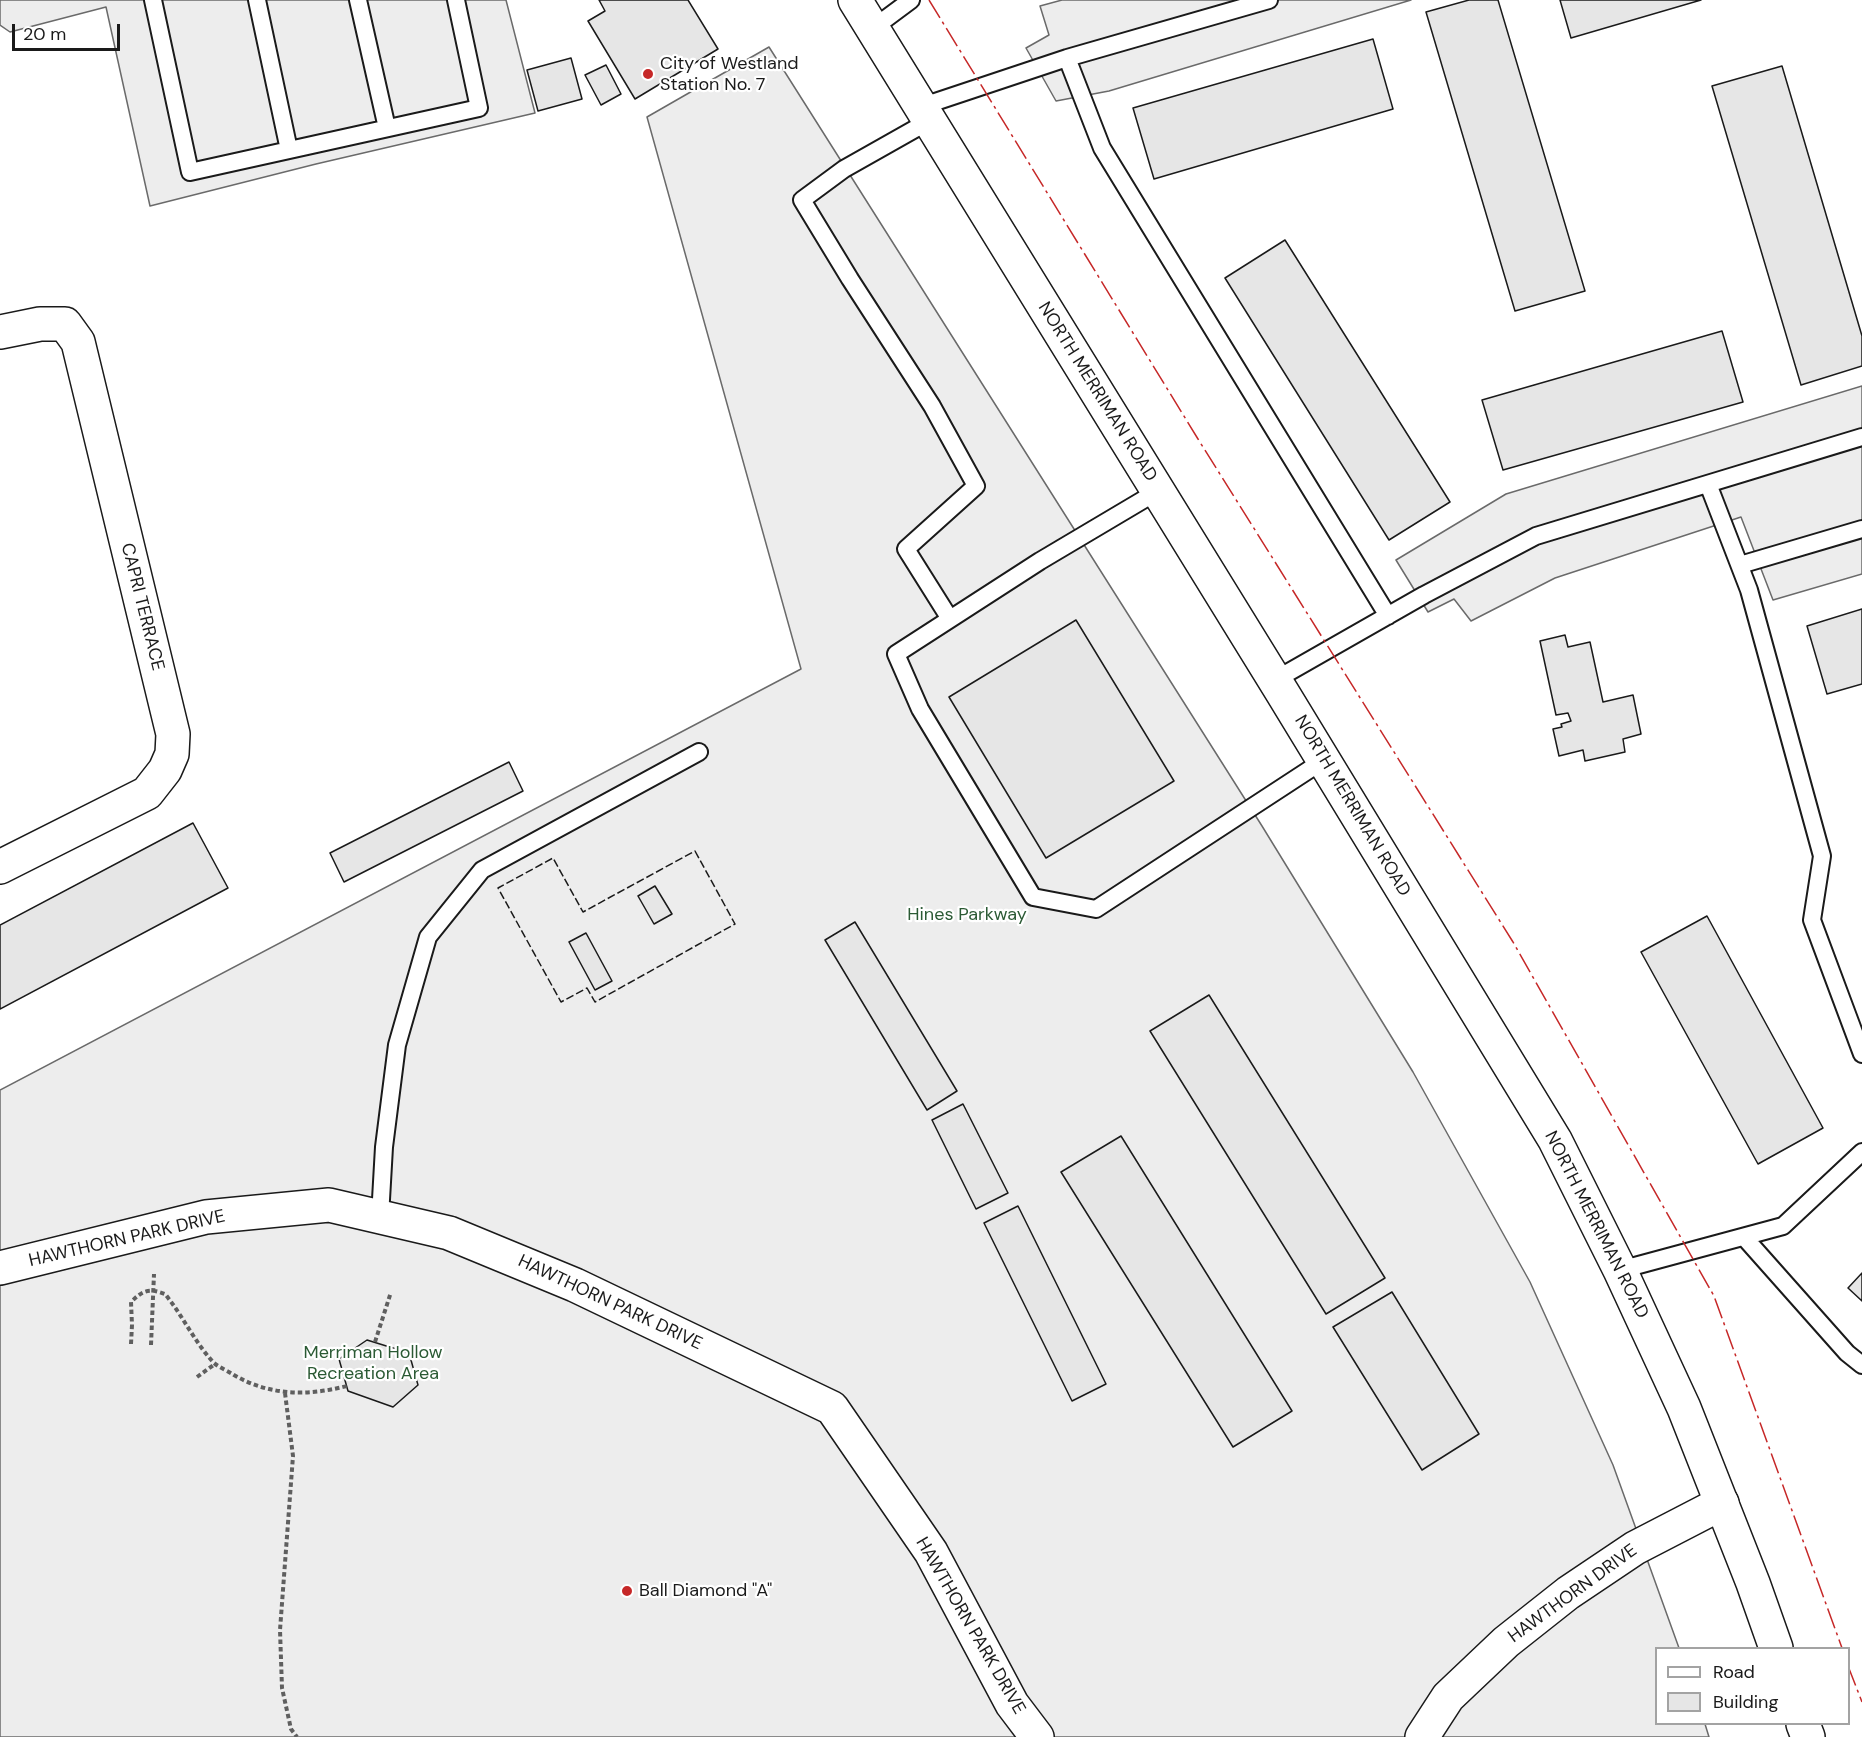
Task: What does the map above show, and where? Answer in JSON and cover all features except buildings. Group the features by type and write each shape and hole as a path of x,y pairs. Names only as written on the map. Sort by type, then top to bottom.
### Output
{"street":[{"name":"NORTH MERRIMAN ROAD","path":"855,0 1275,680 1555,1140 1620,1270 1684,1408 1776,1647"},
{"name":"CAPRI TERRACE","path":"0,332 40,324 65,324 78,342 173,734 172,754 165,770 147,793 0,867"},
{"name":"HAWTHORN PARK DRIVE","path":"0,1268 206,1217 329,1205 449,1233 575,1285 832,1408 931,1552 1012,1704 1037,1737"},
{"name":"HAWTHORN DRIVE","path":"1422,1737 1448,1697 1506,1642 1635,1548 1722,1503"}],"lane":[{"path":"153,0 190,172 479,108 456,0"},
{"path":"257,0 290,150"},
{"path":"358,0 387,128"},
{"path":"872,28 911,0"},
{"path":"950,619 906,549 976,486 932,406 849,279 802,201 844,169 925,114 1067,58 1269,0"},
{"path":"1067,58 1102,148 1388,616"},
{"path":"1275,680 1536,536 1862,438"},
{"path":"1708,484 1749,591 1822,856 1812,920 1862,1054"},
{"path":"1158,491 1040,561 896,654 920,710 1033,897 1096,909 1324,760"},
{"path":"1740,565 1862,529"},
{"path":"380,1217 384,1147 396,1045 428,937 482,870 699,752"},
{"path":"1620,1270 1783,1226 1862,1152"},
{"path":"1744,1237 1846,1353 1862,1365"}],"path":[{"path":"151,1345 154,1274"},
{"path":"131,1344 131,1302 142,1291 152,1290 165,1294 215,1364 240,1378 269,1390 285,1393 321,1392 347,1386"},
{"path":"375,1342 391,1292"},
{"path":"197,1377 215,1364"},
{"path":"285,1393 293,1456 280,1630 282,1688 291,1730 297,1737"}],"shaded area":[{"path":"0,0 506,0 535,113 316,164 150,206 106,7 10,32 0,25"},
{"path":"1062,0 1411,0 1109,91 1056,101 1026,48 1049,35 1040,6"},
{"path":"769,47 1262,826 1413,1072 1530,1282 1613,1465 1679,1647 1655,1647 1655,1725 1705,1725 1709,1737 0,1737 0,1090 801,669 647,117"},
{"path":"1862,386 1862,574 1773,600 1741,517 1555,578 1471,621 1454,599 1428,612 1396,560 1506,494"}],"fence":[{"path":"695,851 735,924 595,1002 587,988 561,1002 498,888 553,858 583,912 695,851"}],"power":[{"path":"929,0 1198,439 1513,942 1714,1296 1842,1647"},
{"path":"1850,1671 1862,1702"}],"place":[{"name":"City of Westland Station No. 7","path":"648,74"},
{"name":"Ball Diamond \"A\"","path":"627,1591"}],"park label":[{"name":"Hines Parkway","path":"967,915"},
{"name":"Merriman Hollow Recreation Area","path":"373,1363"}]}
